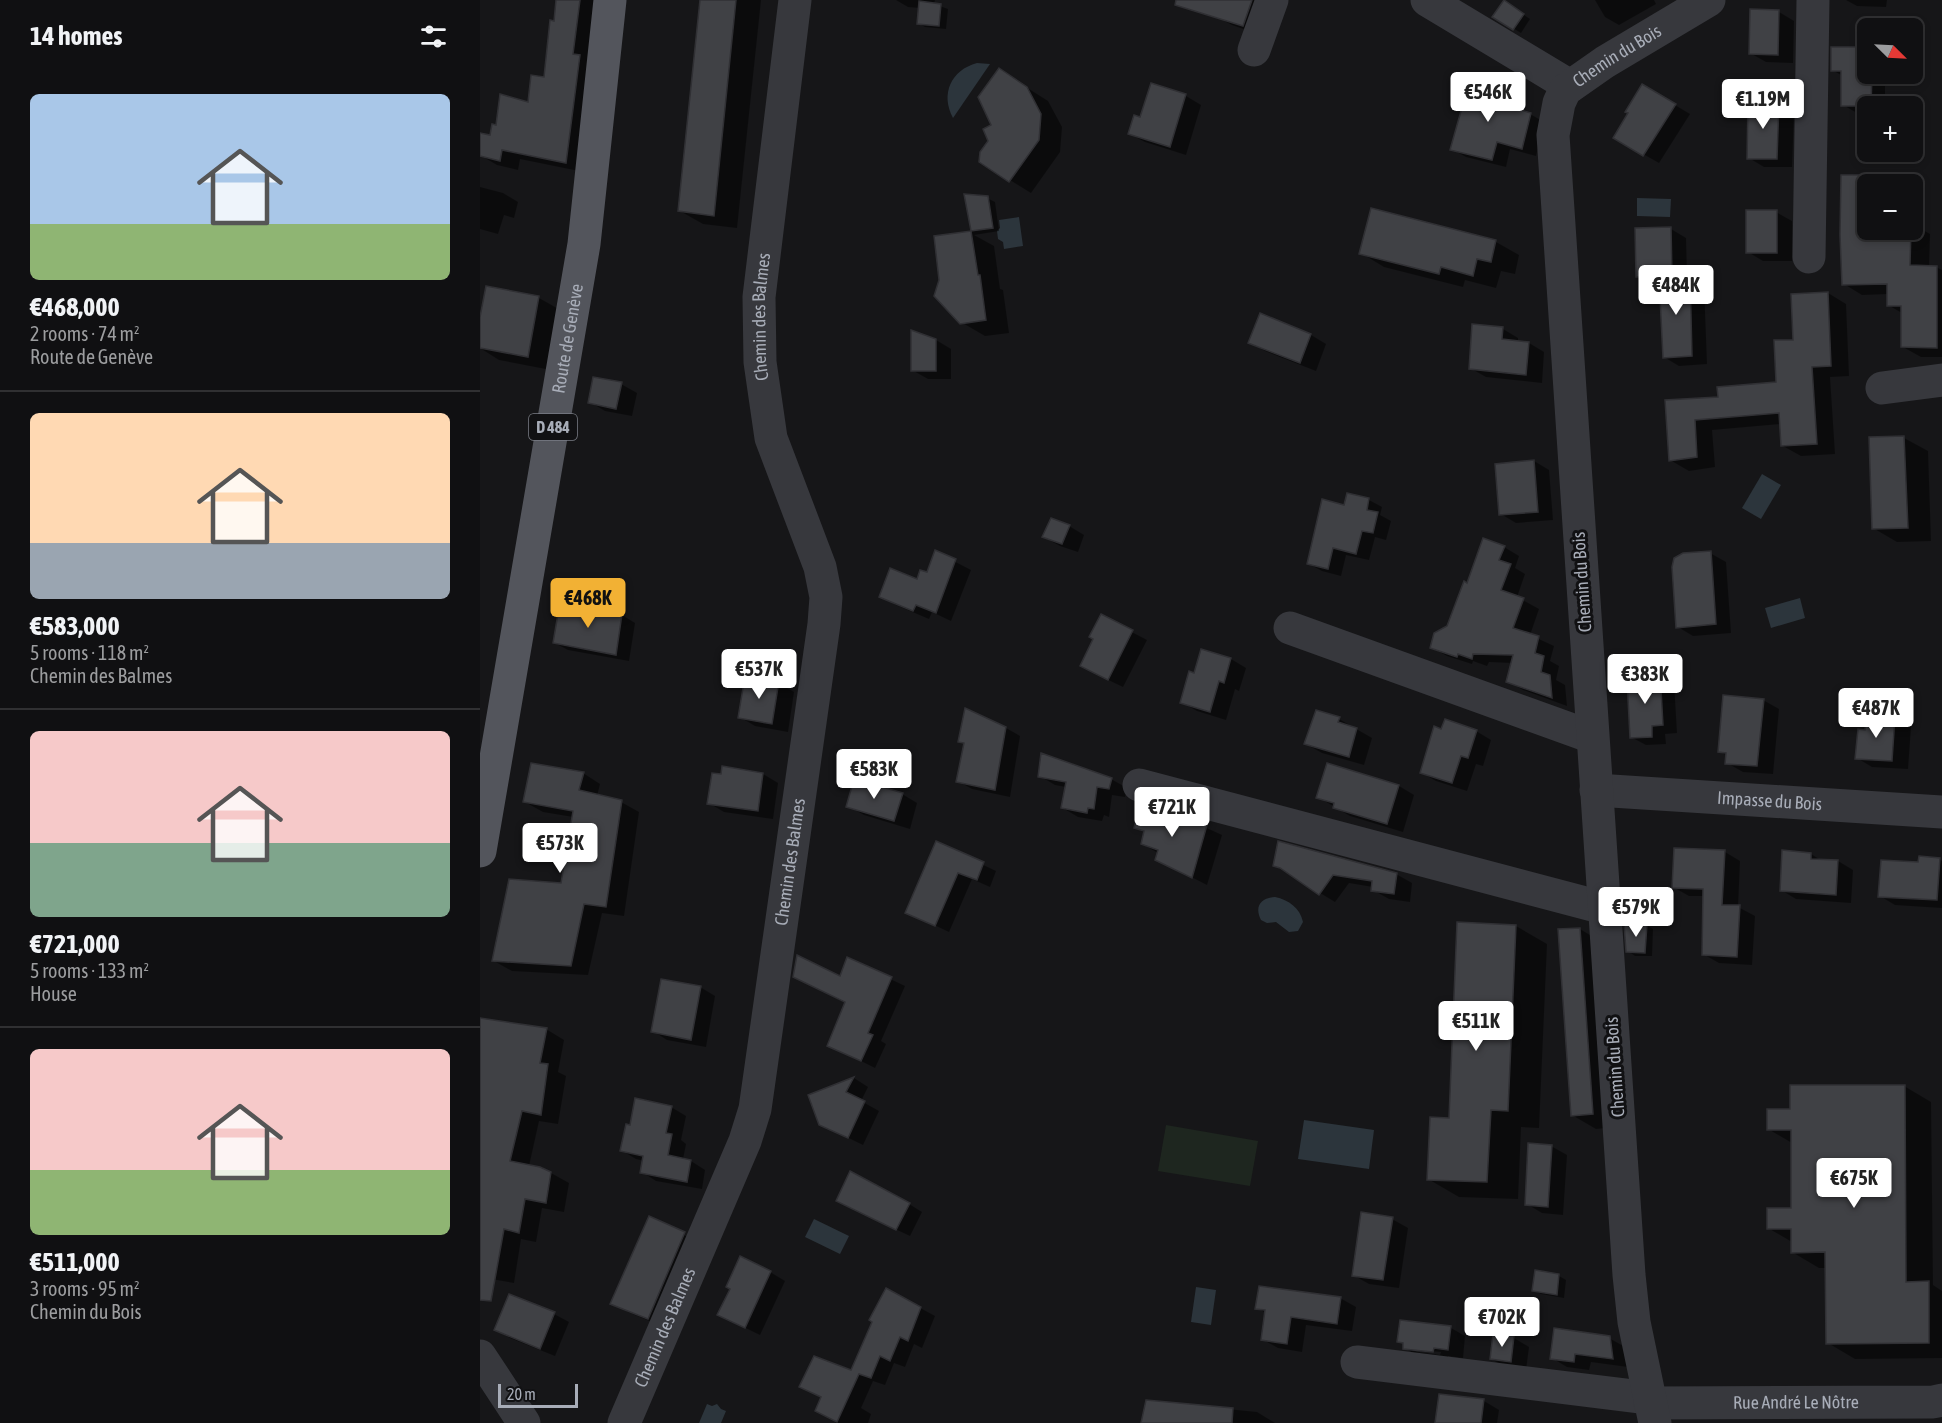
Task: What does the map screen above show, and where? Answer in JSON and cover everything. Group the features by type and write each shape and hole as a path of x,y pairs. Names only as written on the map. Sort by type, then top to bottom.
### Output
{"main road":[{"name":"Route de Genève","path":"480,851 584,244 610,0"}],"street":[{"name":"Chemin des Balmes","path":"624,1423 745,1141 755,1109 824,624 826,597 820,567 771,438 760,362 759,297 795,0"},
{"path":"1254,51 1272,0"},
{"path":"1427,0 1570,86"},
{"name":"Chemin du Bois","path":"1651,1408 1634,1322 1629,1275 1553,135 1558,103 1565,90 1605,62 1709,0"},
{"path":"1809,257 1813,0"},
{"path":"1882,388 1942,380"},
{"path":"1290,628 1592,737"},
{"path":"1139,785 1604,908"},
{"name":"Impasse du Bois","path":"1596,790 1942,813"},
{"path":"480,1356 524,1423"},
{"name":"Rue André Le Nôtre","path":"1357,1362 1651,1408 1942,1400"}],"shaded area":[{"path":"977,63 990,64 953,118 948,100 950,84 960,71"},
{"path":"1637,198 1671,199 1670,217 1637,216"},
{"path":"1019,217 1023,246 1004,249 1003,242 998,239 999,220"},
{"path":"1762,474 1781,485 1761,519 1742,508"},
{"path":"1800,598 1805,618 1771,628 1765,608"},
{"path":"1275,897 1285,900 1297,909 1303,922 1298,931 1289,932 1276,922 1267,923 1261,920 1258,911 1260,904 1266,899"},
{"path":"1304,1120 1374,1130 1369,1169 1298,1159"},
{"path":"1166,1125 1258,1141 1250,1186 1158,1171"},
{"path":"814,1219 849,1236 840,1254 805,1237"},
{"path":"1196,1287 1216,1290 1211,1325 1191,1322"},
{"path":"707,1404 712,1406 717,1404 726,1411 721,1423 699,1423"}],"building":[{"path":"556,0 580,0 573,54 580,55 566,163 502,150 500,161 480,156 480,133 490,135 492,124 496,125 500,94 528,102 531,75 544,77 550,20 554,21"},
{"path":"700,0 736,0 714,216 678,211"},
{"path":"1176,0 1252,0 1243,26 1175,5"},
{"path":"1504,0 1524,14 1513,30 1492,17"},
{"path":"919,1 941,4 939,26 917,24"},
{"path":"1750,9 1779,10 1778,55 1749,54"},
{"path":"1831,47 1857,47 1857,84 1872,84 1871,96 1857,96 1857,106 1841,106 1841,71 1831,71"},
{"path":"999,68 1027,87 1041,114 1039,140 1009,182 979,162 980,152 988,141 983,129 991,125 978,97"},
{"path":"1470,79 1497,86 1493,102 1531,113 1522,149 1497,142 1492,160 1450,150"},
{"path":"1151,83 1186,94 1170,147 1128,134 1134,115 1140,117"},
{"path":"1642,84 1676,104 1643,156 1613,138"},
{"path":"1748,101 1779,102 1777,159 1747,159"},
{"path":"1841,175 1857,175 1857,240 1911,240 1910,265 1937,266 1937,348 1901,347 1901,306 1887,306 1887,284 1842,285"},
{"path":"964,194 988,196 993,228 971,231"},
{"path":"1371,208 1496,240 1491,262 1477,259 1473,276 1441,267 1439,274 1359,254"},
{"path":"1746,210 1777,210 1777,253 1746,253"},
{"path":"1671,227 1672,276 1636,277 1635,228"},
{"path":"971,231 986,320 960,324 934,296 939,280 934,236"},
{"path":"1690,275 1692,356 1663,358 1659,277"},
{"path":"486,286 539,296 528,357 480,348 480,317"},
{"path":"1828,292 1831,366 1812,367 1817,444 1781,446 1779,413 1695,420 1697,457 1669,461 1665,400 1718,397 1717,387 1776,382 1774,340 1793,340 1791,294"},
{"path":"1260,313 1311,334 1300,363 1248,343"},
{"path":"1472,324 1503,327 1502,339 1529,342 1526,375 1469,369"},
{"path":"911,330 936,339 936,371 911,371"},
{"path":"593,377 622,382 616,409 588,403"},
{"path":"1904,436 1908,528 1872,529 1869,437"},
{"path":"1534,460 1538,512 1499,515 1495,464"},
{"path":"1347,493 1369,498 1367,510 1378,512 1373,533 1362,531 1356,554 1333,548 1328,569 1307,564 1322,499 1344,505"},
{"path":"1051,518 1070,525 1062,544 1042,537"},
{"path":"1483,538 1505,546 1499,560 1511,564 1501,590 1524,598 1513,628 1539,636 1535,653 1544,656 1541,672 1550,675 1552,698 1506,682 1513,655 1473,654 1472,659 1458,654 1457,657 1430,648 1434,633 1447,626 1464,581 1467,583"},
{"path":"935,550 956,559 936,613 916,605 913,611 879,597 890,568 917,579 920,570 927,572"},
{"path":"1711,551 1716,624 1676,628 1672,567 1674,558 1683,553"},
{"path":"560,602 622,614 616,655 553,643"},
{"path":"1101,614 1133,630 1108,680 1080,666 1093,639 1089,637"},
{"path":"1201,649 1231,658 1224,683 1219,681 1210,712 1180,703 1189,671 1194,673"},
{"path":"1660,672 1663,725 1652,726 1652,737 1630,738 1627,679"},
{"path":"745,676 779,681 772,724 738,718"},
{"path":"1723,695 1764,699 1757,766 1725,764 1726,753 1718,752"},
{"path":"965,708 1006,727 995,790 956,782 964,743 958,742"},
{"path":"1316,710 1340,717 1338,722 1357,728 1349,757 1304,744"},
{"path":"1866,714 1895,716 1892,761 1855,759 1858,729 1865,730"},
{"path":"1445,719 1477,730 1468,758 1461,756 1452,783 1420,773 1434,726 1441,729"},
{"path":"1041,753 1112,778 1109,789 1097,787 1094,809 1088,808 1087,813 1061,808 1066,782 1038,777"},
{"path":"531,763 584,772 579,790 622,800 606,907 584,904 571,966 492,961 509,879 561,883 573,811 523,802"},
{"path":"1327,763 1399,785 1387,824 1333,808 1334,803 1316,798"},
{"path":"722,766 763,773 758,811 707,804 712,773 721,774"},
{"path":"854,779 903,793 894,821 846,807"},
{"path":"1140,805 1188,817 1187,819 1207,825 1192,878 1155,860 1158,850 1141,844 1144,831 1134,828"},
{"path":"936,841 984,862 977,880 958,873 935,926 905,913"},
{"path":"1278,841 1397,873 1394,894 1371,891 1372,881 1333,875 1319,895 1280,868 1273,866"},
{"path":"1674,848 1725,850 1722,905 1740,905 1737,957 1702,955 1703,889 1672,888"},
{"path":"1782,850 1811,853 1811,859 1838,860 1836,895 1780,891"},
{"path":"1919,856 1940,858 1937,900 1878,897 1881,860 1918,862"},
{"path":"1457,922 1516,925 1508,1111 1491,1110 1487,1182 1427,1180 1430,1117 1449,1118"},
{"path":"1624,923 1647,924 1645,953 1626,952"},
{"path":"1580,928 1593,1114 1571,1116 1558,929"},
{"path":"797,955 840,976 847,957 892,977 868,1033 873,1035 861,1061 827,1046 845,1002 793,977"},
{"path":"661,979 701,986 691,1040 651,1032"},
{"path":"480,1018 547,1028 540,1063 548,1064 541,1115 522,1111 510,1161 540,1167 551,1172 546,1203 525,1199 519,1233 504,1229 491,1301 480,1300"},
{"path":"854,1077 846,1092 865,1101 848,1138 819,1125 808,1095"},
{"path":"1790,1085 1905,1085 1906,1282 1929,1281 1929,1343 1826,1344 1825,1252 1791,1253 1791,1229 1767,1229 1767,1208 1791,1208 1791,1130 1767,1130 1767,1109 1790,1109"},
{"path":"635,1098 672,1106 666,1133 672,1134 668,1155 691,1160 687,1182 640,1173 643,1156 620,1151 626,1124 630,1125"},
{"path":"1528,1143 1552,1145 1548,1207 1525,1205"},
{"path":"850,1171 910,1203 896,1230 836,1201"},
{"path":"1361,1212 1393,1217 1383,1280 1352,1276"},
{"path":"649,1216 685,1232 648,1319 610,1304"},
{"path":"740,1256 771,1271 745,1328 717,1315 730,1289 726,1287"},
{"path":"1535,1270 1559,1274 1557,1295 1532,1291"},
{"path":"1259,1286 1341,1297 1337,1324 1291,1317 1287,1344 1261,1340 1265,1310 1255,1309"},
{"path":"886,1288 921,1307 908,1341 900,1337 890,1361 880,1356 871,1378 859,1374 837,1422 815,1411 821,1397 799,1387 814,1356 851,1370 872,1322 869,1320"},
{"path":"509,1294 555,1312 540,1349 494,1330"},
{"path":"1400,1320 1451,1326 1448,1350 1434,1348 1433,1352 1403,1349 1403,1343 1397,1342"},
{"path":"1554,1328 1610,1336 1613,1359 1575,1354 1574,1362 1550,1359"},
{"path":"1493,1334 1514,1336 1511,1362 1490,1359"},
{"path":"1439,1394 1484,1399 1481,1423 1435,1423"},
{"path":"1146,1400 1233,1408 1232,1423 1141,1423"}]}
